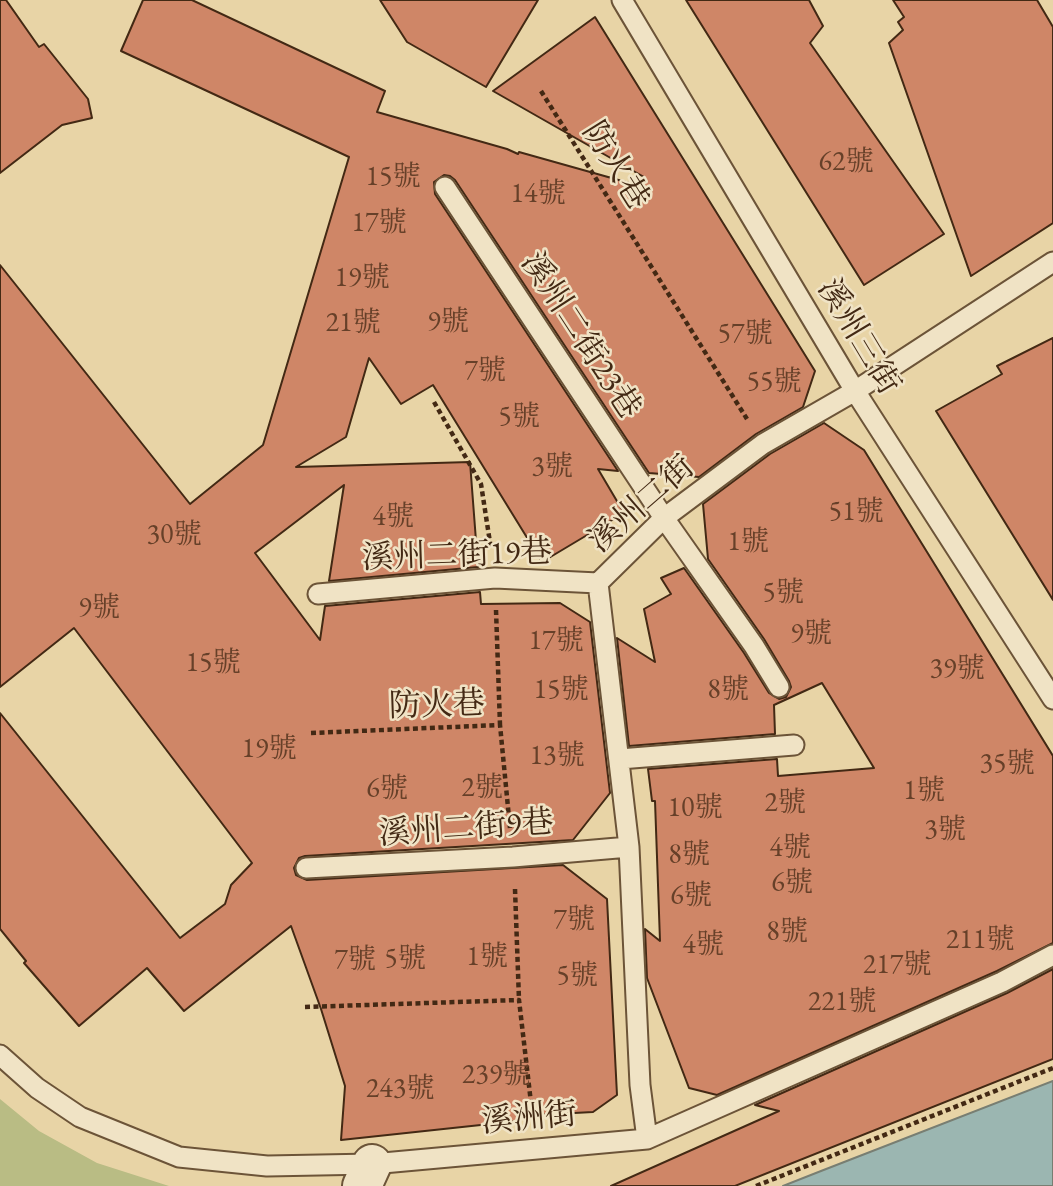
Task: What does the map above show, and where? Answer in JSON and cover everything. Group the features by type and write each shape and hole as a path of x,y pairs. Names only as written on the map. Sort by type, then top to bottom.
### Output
{"lane":[{"name":"溪州三街","path":"622,0 855,391 1053,699"},
{"name":"溪州二街23巷","path":"445,187 779,687"},
{"name":"溪州二街","path":"647,1139 640,1085 629,847 598,583 664,518 763,444 855,391 1053,262"},
{"name":"溪州二街19巷","path":"318,594 495,578 598,583"},
{"path":"620,759 794,745"},
{"name":"溪州二街9巷","path":"306,868 513,857 629,847"},
{"name":"溪洲街","path":"0,1055 37,1088 80,1116 180,1157 367,1175 537,1148 647,1139 1002,982 1053,955"}],"path":[{"name":"防火巷","path":"541,90 763,444"},
{"name":"防火巷","path":"311,733 500,725 513,857 519,1000 537,1148"},
{"path":"305,1007 519,1000"},
{"path":"756,1186 1053,1068"}],"green space":[{"path":"0,1099 39,1131 97,1163 169,1186 0,1186"}],"water":[{"path":"1053,1081 1053,1186 783,1186 821,1171"}],"building":[{"path":"0,0 6,0 39,47 44,44 88,99 92,118 62,125 0,173"},
{"path":"143,0 192,0 385,91 377,112 518,154 519,152 640,186 644,177 493,91 595,17 815,371 803,407 756,434 699,477 649,473 455,180 444,175 434,182 435,194 618,471 598,469 624,513 542,562 433,385 401,404 369,358 346,437 296,467 470,462 478,567 329,581 344,485 255,553 320,640 325,606 480,592 481,604 560,603 590,622 610,793 573,840 305,856 299,858 294,868 296,875 307,880 563,865 607,899 617,1095 593,1112 518,1116 518,1121 341,1140 345,1086 291,926 184,1011 147,968 79,1026 24,963 26,961 0,929 0,713 180,938 225,904 231,885 252,863 74,628 0,687 0,265 190,504 263,445 349,157 121,51"},
{"path":"380,0 538,0 486,87 407,42"},
{"path":"686,0 809,0 823,26 810,43 944,234 864,285"},
{"path":"893,0 1037,0 1053,27 1053,223 971,276 889,43 903,30 898,22 904,17"},
{"path":"1053,338 1053,600 936,411 1002,374 997,366"},
{"path":"824,423 864,450 1053,756 1053,943 997,971 717,1095 689,1088 647,978 645,929 660,941 655,801 652,801 648,769 777,759 778,776 874,768 822,683 774,705 775,734 629,746 617,638 655,662 644,609 671,594 661,578 684,568 769,693 779,699 786,697 791,687 789,681 764,639 708,559 703,504 770,454"},
{"path":"1053,969 1053,1059 735,1186 611,1186 779,1111 755,1105 1007,993"}]}
